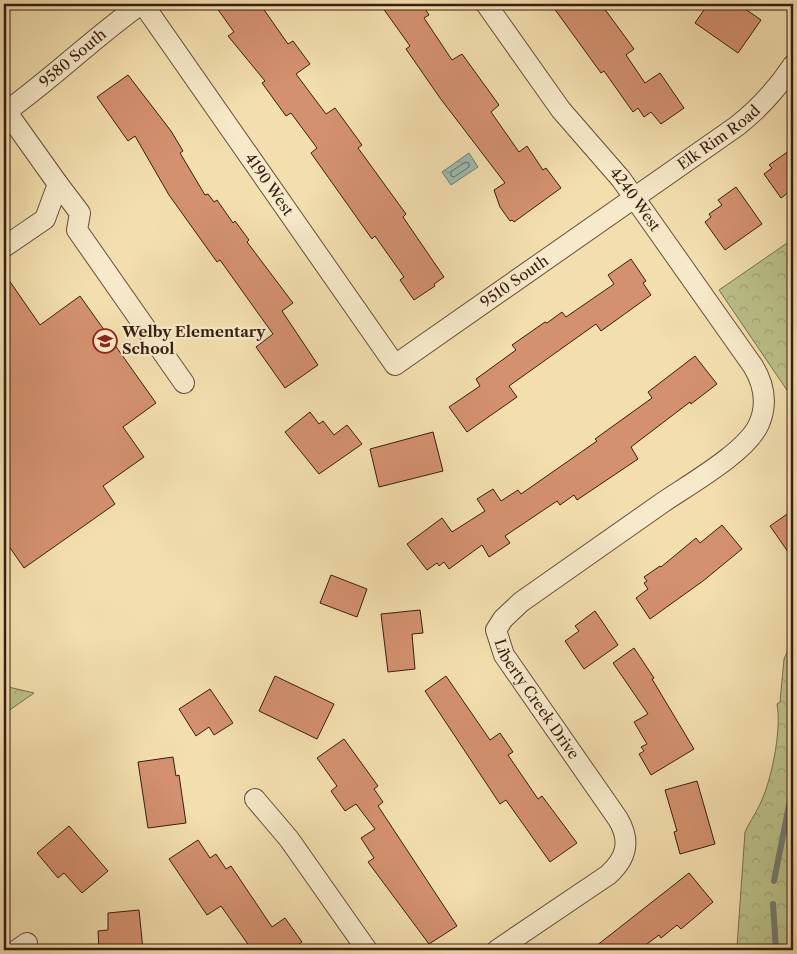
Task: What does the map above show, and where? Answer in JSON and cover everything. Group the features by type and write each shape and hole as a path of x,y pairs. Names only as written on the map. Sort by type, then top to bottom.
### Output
{"street":[{"name":"9580 South","path":"5,112 37,90 88,44 142,4"},
{"name":"4190 West","path":"142,4 395,364"},
{"name":"4240 West","path":"486,4 561,110 610,163 753,366 760,378 764,392 764,406"},
{"name":"Elk Rim Road","path":"634,197 761,107 780,85 793,65"},
{"path":"5,112 80,213 77,230 184,383"},
{"path":"4,248 45,219 58,184"},
{"name":"9510 South","path":"395,364 634,197"},
{"name":"Liberty Creek Drive","path":"497,950 608,874 623,859 627,839 618,819 504,655 496,630 503,619 521,602 716,466 749,440 759,424 764,406"},
{"path":"256,799 288,838 367,950"}],"green space":[{"path":"793,239 793,399 719,290"},
{"path":"793,639 793,950 733,950 737,947 745,832 763,798 771,772 777,742 777,704 780,702 784,659"},
{"path":"4,686 34,693 4,714"}],"water":[{"path":"469,153 478,167 451,185 442,172"}],"building":[{"path":"214,4 260,4 288,44 293,41 310,64 296,74 326,114 335,108 362,145 358,148 406,214 403,217 444,277 434,284 435,286 414,300 400,280 404,277 375,236 372,239 311,153 317,148 291,113 286,116 262,83 265,81 228,36 234,32"},
{"path":"380,4 422,4 429,15 424,18 452,60 462,54 499,105 491,112 519,152 527,146 543,170 546,168 561,188 514,222 510,221 500,207 494,190 505,183 440,98 406,49 410,46"},
{"path":"551,4 601,4 634,49 626,55 645,83 660,73 684,108 661,124 651,112 644,117 638,108 633,112 604,71 601,73"},
{"path":"708,4 738,4 761,20 738,53 695,23"},
{"path":"128,75 171,131 183,151 180,153 205,195 208,194 214,202 217,200 233,223 235,221 249,240 247,242 293,303 282,311 318,365 285,388 256,347 273,334 220,260 217,262 169,195 135,136 128,141 97,97"},
{"path":"793,148 793,189 781,198 764,174 772,168 769,165"},
{"path":"736,187 762,224 725,250 705,222 711,217 709,214 722,205 718,200"},
{"path":"631,259 646,281 643,283 651,295 601,331 596,324 509,386 517,397 467,432 449,407 480,386 476,379 516,350 512,345 562,312 566,317 614,284 608,275"},
{"path":"4,273 40,325 80,296 156,403 123,427 144,457 103,486 115,504 24,568 4,539"},
{"path":"695,356 717,384 631,447 638,459 577,500 574,495 560,505 557,501 505,536 510,543 489,557 482,545 449,569 444,562 439,566 437,563 427,570 407,544 442,518 452,532 485,511 477,499 493,489 501,501 518,490 521,494 597,441 595,439 652,398 648,392"},
{"path":"310,412 319,424 323,421 334,435 347,425 362,444 319,474 285,432"},
{"path":"433,432 443,471 379,487 370,449"},
{"path":"793,510 793,559 770,526"},
{"path":"722,525 742,549 703,581 650,619 636,598 648,589 644,583 647,581 644,577 661,567 696,538 700,543"},
{"path":"331,575 367,589 357,617 320,603"},
{"path":"420,610 423,633 412,634 415,669 388,672 381,614"},
{"path":"595,611 618,645 584,669 565,641 579,631 575,626"},
{"path":"634,648 654,678 652,679 694,749 651,775 639,754 644,751 641,747 647,744 634,722 648,714 613,663"},
{"path":"275,676 334,704 317,739 259,711"},
{"path":"446,676 490,740 500,733 513,752 508,755 538,799 542,796 577,843 550,862 506,800 500,804 425,691"},
{"path":"210,689 233,723 214,735 209,727 196,736 179,709"},
{"path":"344,739 378,786 374,789 383,802 378,806 457,926 429,944 368,862 374,858 361,838 375,829 356,804 345,811 331,791 337,786 317,758"},
{"path":"173,757 176,776 179,775 186,823 148,828 138,762"},
{"path":"697,781 715,844 680,854 674,832 677,831 665,790"},
{"path":"69,826 108,871 82,893 64,873 58,878 37,853"},
{"path":"198,840 210,858 216,854 226,869 231,866 272,927 285,918 302,942 290,950 252,950 221,906 207,915 169,859"},
{"path":"689,873 713,902 681,929 677,925 661,938 659,935 639,950 591,950"},
{"path":"139,910 143,950 99,950 98,931 108,930 108,913"}],"waterway":[{"path":"774,881 793,785"},
{"path":"773,904 776,950"}],"place":[{"name":"Welby Elementary School","path":"105,341"}]}
